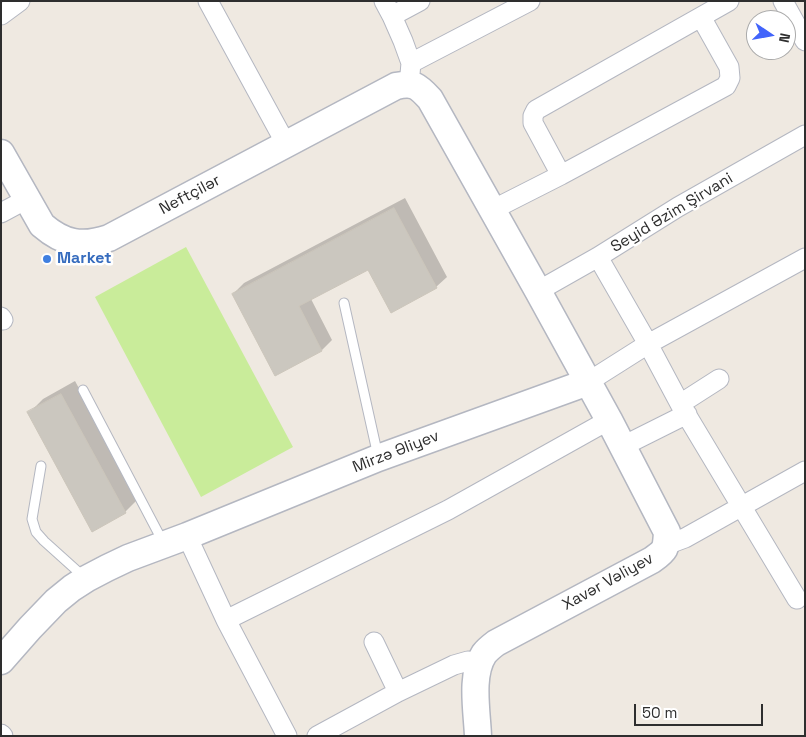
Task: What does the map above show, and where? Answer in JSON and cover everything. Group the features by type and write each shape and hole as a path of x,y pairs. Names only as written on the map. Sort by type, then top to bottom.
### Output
{"street":[{"path":"1,15 20,1"},
{"path":"208,1 286,144"},
{"path":"420,1 388,8 403,41 410,73 416,86 430,99 609,420 667,532 666,545"},
{"name":"Neftçilər","path":"1,153 42,225 52,234 68,241 95,243 109,238 396,86 410,73 530,1"},
{"path":"561,174 533,123 533,116 536,110 729,1"},
{"path":"783,1 805,41"},
{"path":"492,210 726,86 730,78 729,67 702,17"},
{"name":"Seyid Əzim Şirvani","path":"538,291 598,257 678,207 805,135"},
{"path":"1,213 27,198"},
{"path":"598,257 683,409 797,599"},
{"name":"Mirzə Əliyev","path":"1,661 56,602 86,579 128,558 378,458 588,382 648,344 805,258"},
{"path":"623,446 683,409 719,379"},
{"path":"226,620 448,510 609,420"},
{"name":"Xavər Vəliyev","path":"479,664 485,652 496,643 652,560 662,552 666,545 685,538 805,471"},
{"path":"175,540 226,620 287,736"},
{"path":"374,642 398,692"},
{"path":"317,736 454,664 468,661 479,664 476,674 478,736"}],"lane":[{"path":"344,303 378,458"},
{"path":"83,390 175,540"},
{"path":"41,466 32,519 36,532 86,579"}],"green space":[{"path":"186,247 293,447 201,497 95,297"}],"building":[{"path":"394,208 437,288 391,313 368,270 299,306 322,351 275,376 232,294"},
{"path":"61,394 126,513 92,532 27,412"}],"place":[{"name":"Market","path":"47,259"}]}
